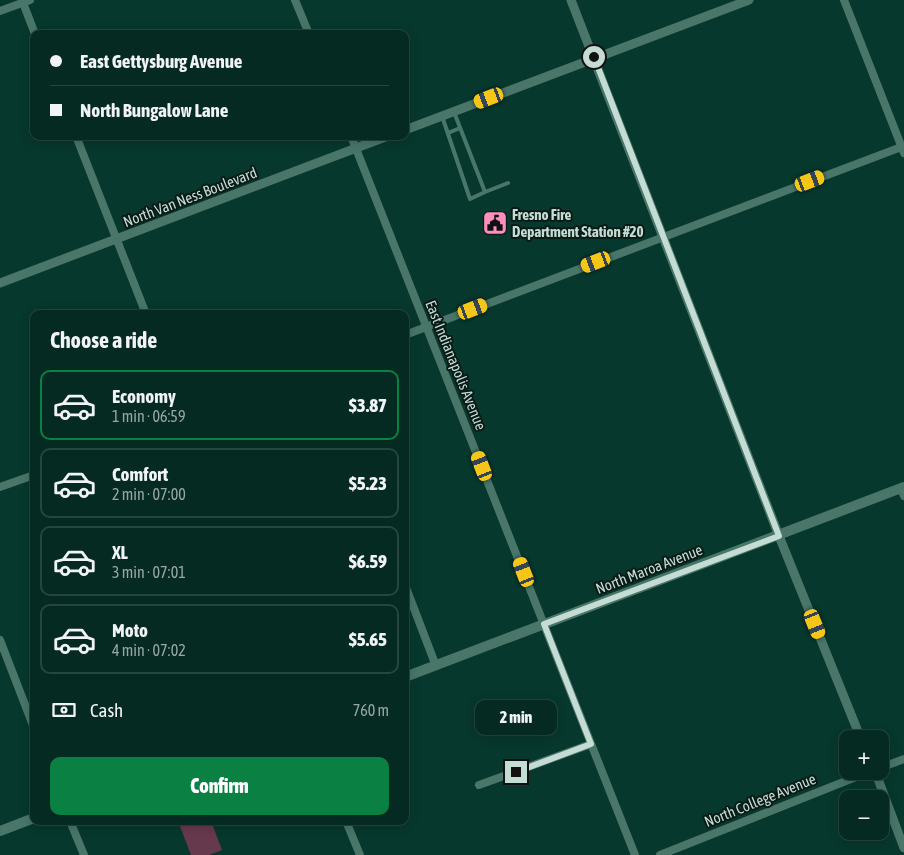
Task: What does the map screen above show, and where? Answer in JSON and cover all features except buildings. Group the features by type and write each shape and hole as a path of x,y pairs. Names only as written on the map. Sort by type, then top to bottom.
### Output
{"main road":[{"name":"North Maroa Avenue","path":"409,676 903,491"},
{"path":"0,831 30,820"}],"street":[{"path":"295,0 306,30"},
{"path":"571,0 779,536 857,730"},
{"path":"409,128 749,0"},
{"path":"409,332 903,148 844,0"},
{"path":"0,11 25,1 34,30"},
{"path":"78,140 144,310"},
{"name":"East Indianapolis Avenue","path":"353,140 635,855"},
{"name":"North Van Ness Boulevard","path":"0,283 378,140"},
{"path":"0,488 30,477"},
{"path":"409,596 436,666"},
{"path":"0,640 30,718"},
{"path":"479,785 591,744"},
{"path":"889,765 904,759"},
{"name":"North College Avenue","path":"660,855 848,780"},
{"path":"878,780 904,848"},
{"path":"72,825 84,855"},
{"path":"348,825 360,855"}],"lane":[{"path":"454,112 485,192"},
{"path":"442,116 470,198 508,183"},
{"path":"448,132 460,128"}],"shaded area":[{"path":"180,825 213,825 222,850 209,855 191,855"}],"place":[{"name":"Fresno Fire Department Station #20","path":"495,223"}],"route":[{"path":"516,772 591,744 544,624 779,536 594,57"}]}
